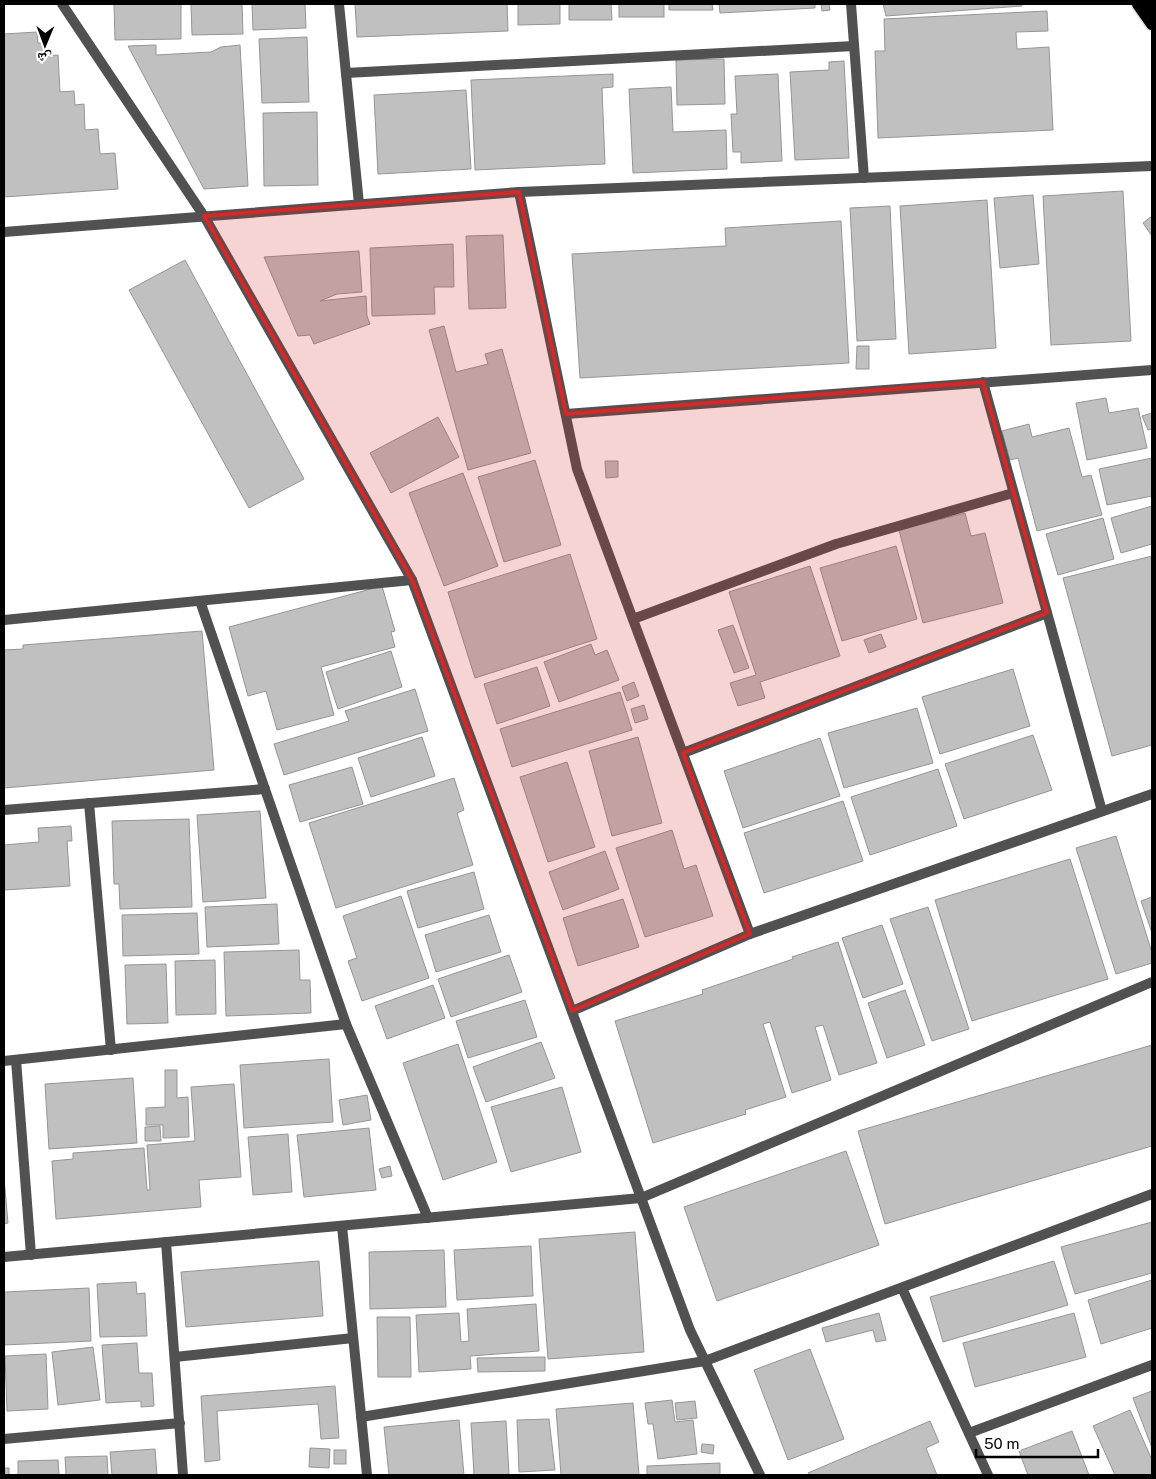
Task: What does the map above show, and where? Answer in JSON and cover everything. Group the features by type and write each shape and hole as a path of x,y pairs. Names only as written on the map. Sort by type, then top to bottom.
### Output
{"highway":[{"path":"1148,4 1152,8"}],"main road":[{"path":"1138,4 1152,24"}],"street":[{"path":"62,4 204,216 412,580 690,1330 760,1475"},
{"path":"339,4 359,204"},
{"path":"850,4 864,178"},
{"path":"346,73 854,46"},
{"path":"4,232 519,192 1152,166"},
{"path":"519,192 578,469 750,934"},
{"path":"566,414 1152,370"},
{"path":"983,382 1102,811"},
{"path":"633,619 836,544 1013,492"},
{"path":"4,620 412,580"},
{"path":"200,601 346,1024 428,1218"},
{"path":"683,753 1047,613"},
{"path":"4,810 265,789"},
{"path":"572,1011 750,934 1152,794"},
{"path":"89,803 111,1050"},
{"path":"4,1257 641,1198 1152,982"},
{"path":"4,1062 346,1024"},
{"path":"16,1060 30,1255"},
{"path":"361,1417 705,1361 1152,1194"},
{"path":"342,1226 367,1475"},
{"path":"166,1242 184,1475"},
{"path":"902,1288 988,1475"},
{"path":"175,1358 353,1338"},
{"path":"969,1433 1152,1365"},
{"path":"4,1438 180,1424"}],"highlighted area":[{"path":"519,192 566,414 983,382 1047,613 683,753 750,934 572,1011 412,580 204,216"}],"building":[{"path":"114,4 181,4 181,39 115,40"},
{"path":"191,4 242,4 243,34 192,35"},
{"path":"252,4 305,4 306,28 253,30"},
{"path":"355,4 507,4 508,31 357,37"},
{"path":"518,4 560,4 560,24 518,25"},
{"path":"569,4 611,4 612,20 569,20"},
{"path":"619,4 664,4 664,17 619,17"},
{"path":"669,4 712,4 713,10 669,10"},
{"path":"719,4 815,4 815,8 720,13"},
{"path":"821,4 829,4 830,10 822,11"},
{"path":"883,4 1021,4 1022,6 886,16"},
{"path":"1047,11 1048,31 1016,32 1017,49 1049,47 1053,130 878,138 875,51 885,51 884,19"},
{"path":"37,32 38,43 45,43 46,56 58,55 60,92 74,91 75,105 84,104 85,130 98,129 100,154 115,153 118,189 4,197 4,34"},
{"path":"307,37 309,102 262,103 259,39"},
{"path":"156,45 156,55 211,52 221,47 240,45 248,186 204,189 128,46"},
{"path":"724,59 725,104 677,105 676,60"},
{"path":"844,61 849,158 795,160 790,72 829,70 829,62"},
{"path":"613,74 613,87 602,88 605,164 475,170 471,80"},
{"path":"778,74 782,161 741,163 741,152 733,152 731,114 737,114 735,76"},
{"path":"671,87 673,132 726,130 727,169 633,173 629,89"},
{"path":"466,90 471,169 378,174 374,95"},
{"path":"317,112 318,185 264,186 263,113"},
{"path":"1123,191 1131,341 1051,345 1043,196"},
{"path":"1033,195 1039,264 1000,268 994,198"},
{"path":"987,200 996,348 909,354 900,206"},
{"path":"890,206 896,339 857,341 850,208"},
{"path":"1152,216 1152,236 1143,223"},
{"path":"841,221 849,363 580,378 572,254 726,246 725,228"},
{"path":"503,235 506,308 469,309 466,236"},
{"path":"453,244 454,287 434,287 435,314 372,316 370,248"},
{"path":"359,251 362,292 337,294 320,301 366,296 367,316 370,324 314,344 310,335 298,336 264,257"},
{"path":"185,260 304,479 249,508 129,290"},
{"path":"444,326 456,372 488,364 485,354 502,349 531,453 468,470 429,330"},
{"path":"857,346 869,346 869,369 856,369"},
{"path":"1106,398 1109,413 1138,408 1147,448 1087,460 1076,403"},
{"path":"1152,413 1152,429 1148,430 1142,416"},
{"path":"438,417 459,457 391,493 370,453"},
{"path":"1029,424 1032,437 1069,428 1082,477 1091,475 1102,515 1037,531 1018,458 1010,460 1002,431"},
{"path":"1152,458 1152,496 1107,505 1099,469"},
{"path":"535,460 561,545 504,562 478,477"},
{"path":"605,461 618,461 618,477 606,478"},
{"path":"463,473 498,566 444,586 409,493"},
{"path":"1152,506 1152,544 1121,553 1111,518"},
{"path":"965,513 971,536 985,533 1003,603 923,623 899,530"},
{"path":"1103,518 1114,559 1058,575 1046,534"},
{"path":"896,546 917,619 842,641 820,568"},
{"path":"570,554 597,639 475,678 448,592"},
{"path":"1152,556 1152,745 1112,756 1063,578"},
{"path":"810,566 840,656 760,682 765,698 738,706 730,683 756,675 729,592"},
{"path":"382,586 395,631 391,632 395,647 321,667 334,715 277,730 266,691 248,696 229,627"},
{"path":"733,625 749,668 734,673 718,630"},
{"path":"202,631 214,770 4,788 4,650 23,649 23,645"},
{"path":"881,634 886,647 869,653 864,640"},
{"path":"591,644 595,655 607,650 619,680 559,702 544,662"},
{"path":"391,651 402,687 338,709 326,672"},
{"path":"537,667 550,706 497,724 484,684"},
{"path":"1013,669 1030,726 940,754 922,697"},
{"path":"634,682 639,696 627,701 622,687"},
{"path":"415,689 428,731 284,775 274,744 349,721 345,711"},
{"path":"620,692 632,730 512,767 500,729"},
{"path":"644,705 648,719 635,723 631,709"},
{"path":"917,708 933,763 844,788 828,733"},
{"path":"1033,735 1052,790 964,819 945,764"},
{"path":"422,737 435,776 371,797 358,758"},
{"path":"638,737 662,823 612,836 589,751"},
{"path":"820,738 840,796 743,828 724,771"},
{"path":"567,762 595,847 548,862 520,777"},
{"path":"352,767 363,804 300,822 289,785"},
{"path":"938,769 957,826 870,855 851,797"},
{"path":"454,778 464,810 457,813 473,865 336,908 309,823"},
{"path":"843,801 863,861 764,893 744,833"},
{"path":"260,811 266,898 203,902 197,815"},
{"path":"189,819 192,907 120,909 119,884 114,884 112,821"},
{"path":"71,826 72,841 67,841 70,886 4,890 4,845 39,842 38,828"},
{"path":"672,830 684,869 696,865 713,916 645,937 616,848"},
{"path":"1116,836 1152,953 1152,963 1116,974 1076,848"},
{"path":"605,851 619,889 563,910 549,872"},
{"path":"1070,859 1108,979 972,1021 935,900"},
{"path":"474,872 484,909 418,928 407,891"},
{"path":"401,896 429,978 362,1001 348,961 357,958 343,916"},
{"path":"1152,897 1152,933 1141,901"},
{"path":"623,899 639,947 578,966 563,918"},
{"path":"277,904 279,944 207,947 205,907"},
{"path":"928,907 969,1029 932,1041 890,919"},
{"path":"197,913 199,954 123,956 122,915"},
{"path":"489,915 501,952 436,972 425,935"},
{"path":"882,925 903,984 863,998 842,938"},
{"path":"838,942 877,1063 839,1075 823,1025 815,1027 831,1080 792,1093 770,1022 763,1024 786,1097 745,1110 746,1114 653,1143 615,1021 703,994 702,990"},
{"path":"299,950 300,980 310,980 311,1013 226,1016 224,952"},
{"path":"509,955 522,992 451,1017 438,979"},
{"path":"215,960 216,1014 176,1015 175,961"},
{"path":"166,964 168,1023 127,1024 125,965"},
{"path":"433,985 445,1018 387,1039 375,1006"},
{"path":"905,990 925,1045 887,1058 868,1003"},
{"path":"525,1000 537,1037 468,1058 456,1021"},
{"path":"541,1042 555,1078 486,1102 473,1067"},
{"path":"458,1044 497,1162 443,1180 403,1063"},
{"path":"1152,1045 1152,1146 885,1224 858,1131"},
{"path":"329,1059 333,1122 244,1128 240,1065"},
{"path":"165,1070 177,1070 177,1098 188,1097 189,1137 163,1138 163,1125 146,1125 146,1108 165,1107"},
{"path":"133,1078 137,1143 49,1149 45,1084"},
{"path":"234,1084 241,1177 199,1180 201,1207 56,1219 52,1161 73,1159 73,1153 144,1148 147,1190 150,1190 147,1145 195,1141 191,1087"},
{"path":"562,1087 581,1152 511,1172 491,1107"},
{"path":"367,1095 371,1120 343,1125 339,1100"},
{"path":"160,1126 161,1141 145,1141 145,1127"},
{"path":"369,1128 376,1190 304,1197 297,1135"},
{"path":"288,1134 292,1192 253,1195 248,1137"},
{"path":"846,1151 879,1245 717,1301 684,1207"},
{"path":"390,1166 392,1176 382,1178 379,1169"},
{"path":"4,1178 8,1223 4,1224"},
{"path":"1152,1222 1152,1273 1075,1294 1061,1247"},
{"path":"635,1232 644,1352 548,1359 539,1239"},
{"path":"531,1246 533,1296 457,1300 454,1250"},
{"path":"444,1250 446,1307 370,1309 369,1252"},
{"path":"319,1261 323,1316 186,1327 181,1272"},
{"path":"1054,1261 1068,1305 943,1342 930,1297"},
{"path":"1152,1280 1152,1328 1101,1344 1088,1300"},
{"path":"136,1282 137,1294 145,1293 147,1336 100,1337 97,1284"},
{"path":"89,1288 91,1341 4,1345 4,1292"},
{"path":"536,1304 539,1351 470,1356 471,1369 419,1372 416,1315 459,1313 461,1342 469,1341 467,1309"},
{"path":"879,1313 886,1340 876,1342 873,1330 826,1342 822,1328"},
{"path":"1074,1313 1086,1357 975,1387 963,1343"},
{"path":"377,1317 410,1317 411,1377 378,1377"},
{"path":"137,1343 139,1373 152,1373 154,1406 141,1407 141,1401 106,1403 102,1345"},
{"path":"93,1347 100,1400 58,1405 52,1352"},
{"path":"810,1349 844,1439 788,1460 754,1370"},
{"path":"46,1354 48,1409 7,1411 5,1356"},
{"path":"545,1357 545,1371 478,1372 477,1358"},
{"path":"335,1386 339,1438 321,1439 318,1404 217,1411 220,1460 205,1462 201,1396"},
{"path":"1152,1391 1152,1448 1133,1398"},
{"path":"672,1400 675,1422 693,1420 697,1454 658,1459 653,1424 648,1424 645,1403"},
{"path":"695,1401 697,1418 677,1420 675,1403"},
{"path":"633,1403 639,1475 561,1475 556,1409"},
{"path":"1130,1410 1152,1460 1152,1475 1115,1475 1093,1426"},
{"path":"549,1419 555,1470 519,1472 517,1420"},
{"path":"459,1420 464,1475 389,1475 384,1427"},
{"path":"506,1421 509,1475 474,1475 471,1423"},
{"path":"930,1421 939,1442 926,1448 937,1475 809,1475 808,1473"},
{"path":"1072,1431 1089,1475 1028,1475 1019,1451"},
{"path":"702,1444 714,1445 713,1454 701,1452"},
{"path":"310,1448 330,1449 329,1468 309,1467"},
{"path":"155,1449 157,1475 112,1475 110,1452"},
{"path":"334,1450 346,1450 346,1464 334,1464"},
{"path":"107,1456 108,1475 66,1475 65,1457"},
{"path":"58,1460 59,1475 18,1475 18,1461"},
{"path":"720,1463 720,1475 647,1475 647,1466"},
{"path":"4,1468 9,1468 9,1475 4,1475"}]}
